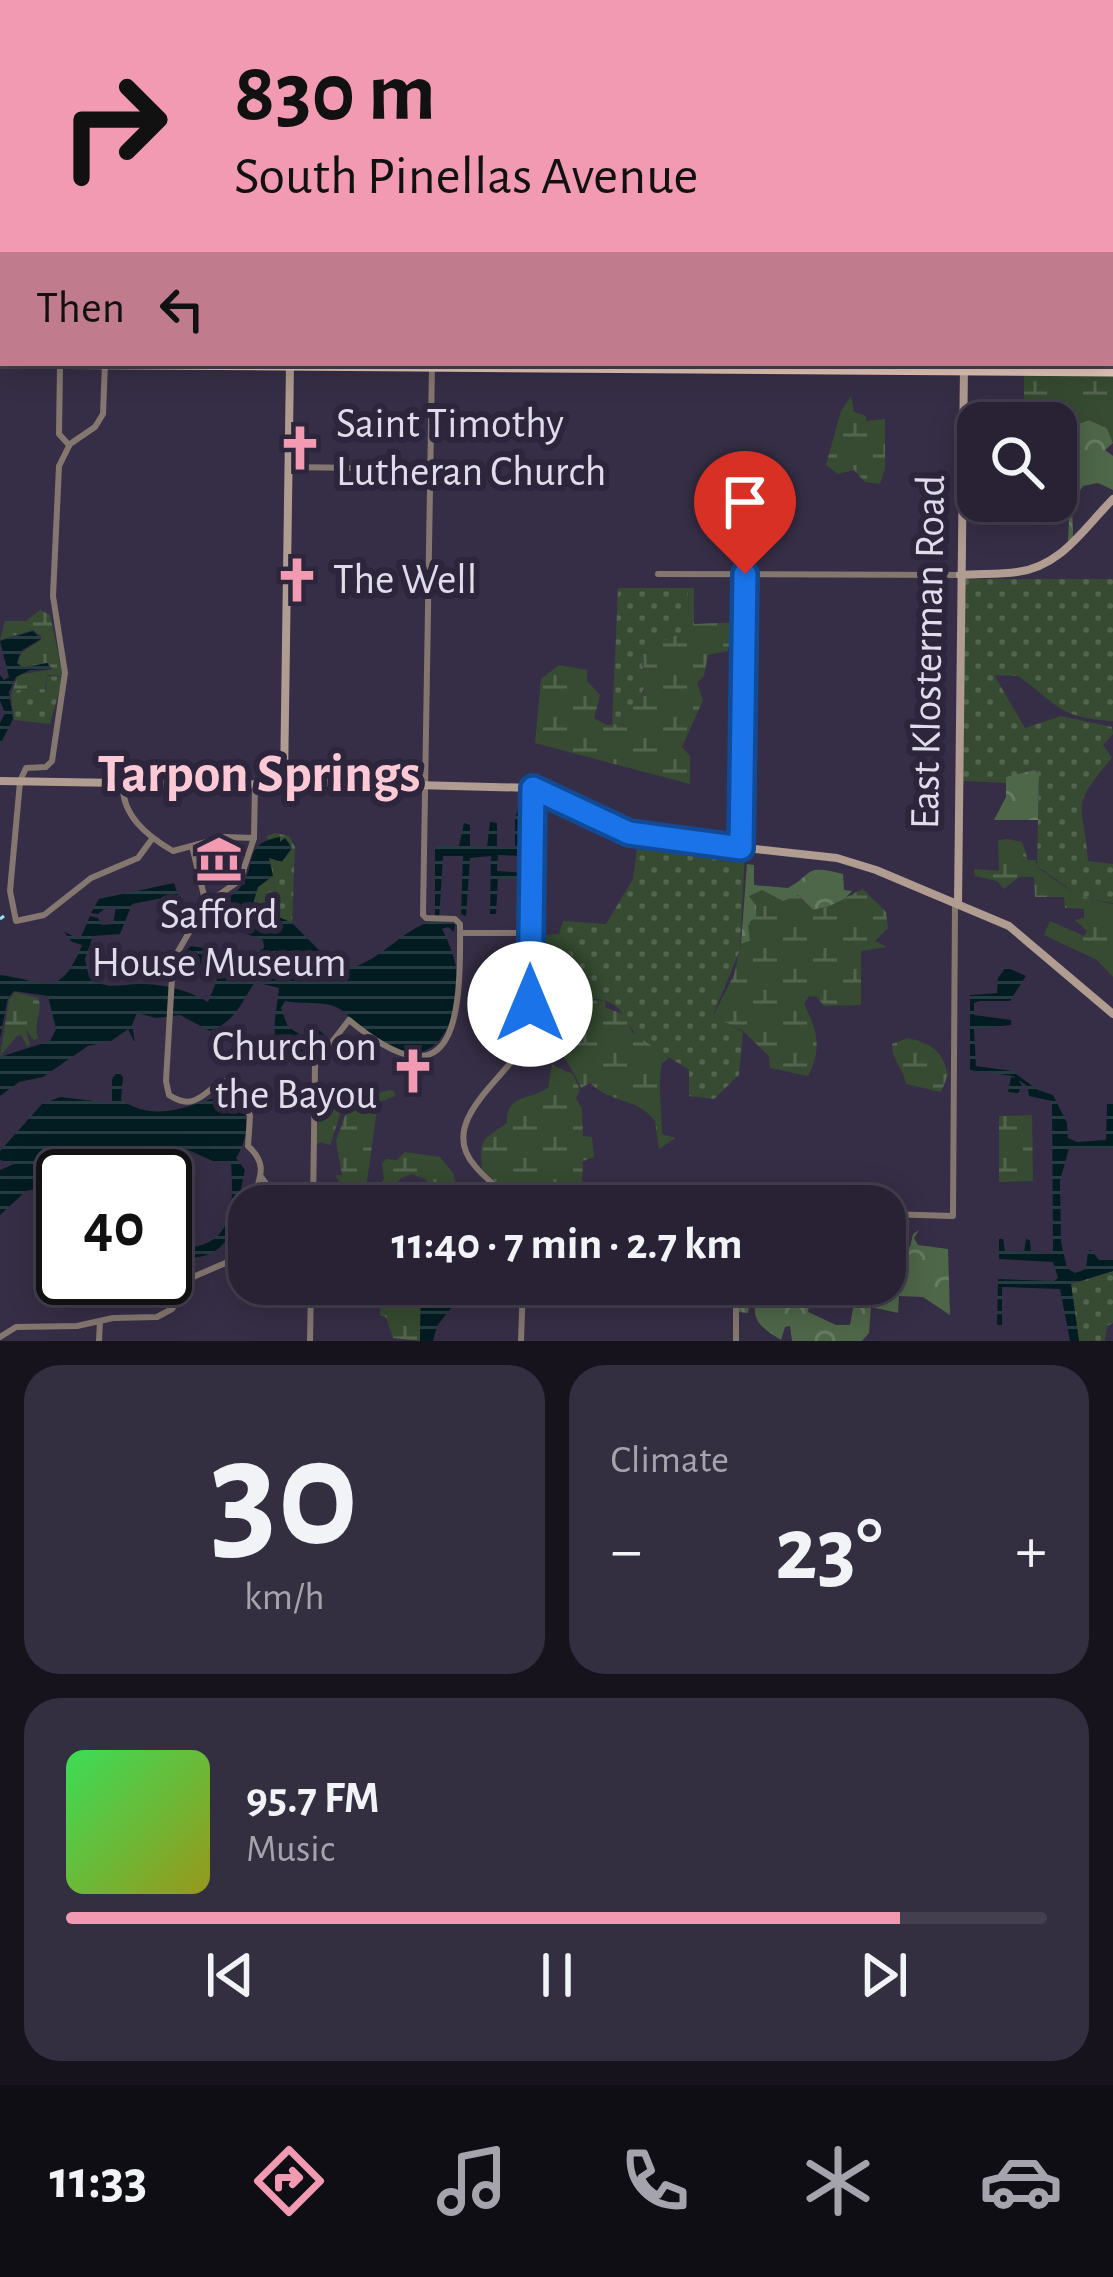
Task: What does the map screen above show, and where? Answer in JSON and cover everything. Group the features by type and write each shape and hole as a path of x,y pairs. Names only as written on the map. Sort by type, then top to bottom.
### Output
{"highway":[{"path":"292,366 296,373 291,381 286,372 292,366 371,366"},
{"path":"453,366 572,366"},
{"path":"586,366 621,370 765,368"},
{"path":"735,366 879,371 1113,369"},
{"path":"879,371 900,366"},
{"path":"916,366 1113,369"}],"main road":[{"name":"East Klosterman Road","path":"957,904 964,370"},
{"path":"284,782 291,381"},
{"path":"961,575 1012,576 1044,568 1070,550 1113,502"},
{"path":"0,781 533,788 629,833 850,861 1010,926 1113,1014"}],"street":[{"path":"56,366 59,434 69,446"},
{"path":"49,764 65,668 52,596 59,465 69,446 104,414 105,366"},
{"path":"313,1185 315,1064 349,1020 400,1056 417,1058 435,1050 457,1013 459,921 433,918 425,784 432,366"},
{"path":"289,466 430,469"},
{"path":"658,574 961,575"},
{"path":"741,848 745,574"},
{"path":"49,764 22,767 10,889 16,921 44,915 91,878 138,858 152,839"},
{"path":"20,782 26,768 49,764"},
{"path":"123,783 122,797 152,839 174,852 225,837 254,838"},
{"path":"255,783 254,838 238,884 206,904 173,958 166,1076 169,1095 180,1101 198,1100 220,1083 236,1086 249,1114 248,1146 261,1159 260,1185"},
{"path":"496,1185 472,1163 465,1136 480,1098 529,1036 533,788"},
{"path":"192,847 206,904"},
{"path":"906,1215 952,1216 957,904"},
{"path":"460,933 530,933"},
{"path":"262,1178 267,1185"},
{"path":"0,1337 16,1327 151,1319 168,1312 193,1277 228,1264"},
{"path":"310,1341 311,1305"},
{"path":"521,1341 522,1305"},
{"path":"736,1305 736,1341"},
{"path":"99,1341 100,1321"}],"green space":[{"path":"1024,375 1113,375 1113,443 1107,428 1089,420 1077,425 1077,402 1024,402"},
{"path":"851,396 854,412 866,416 866,421 885,419 885,468 880,484 865,482 854,470 838,474 826,465 841,411"},
{"path":"1089,420 1107,428 1113,443 1105,450 1113,456 1113,490 1098,483 1083,486 1077,495 1077,424"},
{"path":"964,579 1113,579 1113,721 1069,713 1018,676 994,675 1025,728 1061,716 1112,727 1113,734 1103,745 1112,758 1089,788 1082,807 1088,861 1113,864 1113,903 1082,898 1037,866 1036,770 1006,778 1006,783 963,781"},
{"path":"618,588 688,588 689,613 682,633 651,648 642,665 645,682 640,697 620,725 612,726"},
{"path":"688,588 694,588 694,624 742,622 742,627 732,628 728,651 708,655 704,676 697,683 703,700 682,747 690,756 690,784 535,743 541,679 559,665 587,670 587,681 600,695 594,718 607,725 620,724 644,692 643,649 682,633 689,613"},
{"path":"40,610 50,615 63,676 47,675 45,689 18,690 11,695 18,675 53,669 47,663 23,667 17,663 22,652 41,640 33,630 0,640 5,621 26,621"},
{"path":"47,676 63,677 50,724 14,720 11,695 17,690 46,689"},
{"path":"1035,770 1039,775 1038,820 994,820 1006,797 1006,777"},
{"path":"275,833 289,836 295,847 292,925 251,906 258,887 273,876 269,857 277,861 292,848 286,839 285,843 268,840"},
{"path":"638,840 745,850 740,950 713,1015 743,1032 739,1075 714,1099 689,1096 689,1070 643,1041 611,1003 532,993 531,950 544,951 546,942 567,949 559,934 563,921 606,924 633,879"},
{"path":"998,840 1022,842 1028,860 1036,860 1037,867 1064,886 1113,904 1113,977 1097,960 1044,935 1050,921 1084,936 1087,931 1075,920 1084,918 1084,909 1065,908 1064,897 1035,897 1034,877 1019,877 1004,889 997,881 975,876 974,869 999,871"},
{"path":"747,864 754,865 754,885 788,888 821,870 843,874 844,890 852,891 840,904 813,910 798,895 784,901 749,896 756,903 757,916 750,922 750,941 741,944"},
{"path":"863,889 886,912 888,928 875,941 887,947 861,951 861,1005 824,1006 817,997 809,996 804,1004 817,1048 808,1076 770,1068 769,1056 743,1031 713,1016 734,975 741,944 750,941 748,926 757,907 749,896 762,890 783,901 798,895 813,910"},
{"path":"559,934 573,959 575,992 533,993 532,959 545,959 545,935"},
{"path":"15,992 38,998 38,1038 34,1040 26,1030 30,1045 17,1036 0,1056 9,1000"},
{"path":"533,993 605,1001 606,1008 626,1015 632,1032 669,1058 661,1072 662,1134 675,1138 659,1149 655,1121 647,1113 590,1083 581,1088 562,1054 533,1029"},
{"path":"908,1038 930,1046 943,1060 948,1075 941,1092 906,1084 892,1044"},
{"path":"552,1065 573,1074 580,1090 576,1098 582,1109 583,1136 592,1137 594,1157 583,1161 582,1185 499,1185 482,1169 485,1140 507,1123 515,1102 548,1088"},
{"path":"389,1090 395,1096 377,1108 367,1182 354,1185 341,1185 335,1175 342,1175 336,1141 346,1113 341,1112 330,1145 316,1145 319,1112 344,1098"},
{"path":"1032,1115 1033,1181 999,1182 999,1116"},
{"path":"405,1152 440,1157 456,1185 431,1185 412,1174 395,1185 379,1185 384,1179 382,1164 386,1159 397,1160"},
{"path":"919,1230 914,1238 918,1245 948,1249 950,1315 923,1297 906,1296 906,1247"},
{"path":"1113,1271 1113,1323 1107,1326 1105,1341 1079,1341 1071,1284"},
{"path":"380,1305 421,1305 420,1341 393,1338 386,1317 380,1315"},
{"path":"756,1305 809,1305 808,1312 836,1325 850,1325 854,1305 898,1305 898,1313 871,1307 869,1333 862,1341 792,1341 790,1326 785,1327 781,1340 759,1323"}],"shaded area":[{"path":"33,631 41,639 21,651 17,663 23,668 47,663 52,669 30,670 16,677 9,692 13,719 0,745 5,713 0,675 4,680 9,677 0,641"},
{"path":"519,808 522,856 498,855 497,871 527,873 527,879 498,879 496,914 490,914 491,856 470,858 466,916 461,914 463,856 443,856 439,920 455,924 454,932 442,929 454,958 458,990 447,1029 427,1050 390,1046 334,1006 285,1001 281,1008 288,1027 301,1035 319,1030 329,1039 316,1052 281,1055 275,1031 279,988 255,982 232,1017 219,1027 210,1031 180,1015 156,1018 137,1013 132,1025 135,1043 128,1029 0,1096 0,1057 50,1041 56,1029 48,996 14,991 8,998 0,1038 0,975 48,984 65,975 82,945 64,932 80,939 90,916 102,925 113,924 116,907 91,913 99,899 174,883 178,895 132,904 120,934 93,936 85,959 89,977 109,986 169,987 208,1002 217,980 213,965 177,964 177,958 191,946 210,949 237,964 264,948 263,940 230,928 215,910 244,882 254,851 267,840 285,838 292,848 282,862 269,858 273,876 258,887 252,907 291,922 338,969 351,968 435,920 435,846 459,846 464,823 470,825 470,846 487,847 490,822 497,823 497,848 515,848"},
{"path":"1006,967 1026,976 1010,1001 974,1003 974,1015 1011,1020 1011,1025 974,1029 976,1066 1012,1071 1053,1095 1067,1123 1068,1138 1077,1142 1106,1140 1107,1104 1113,1104 1113,1148 1069,1148 1060,1181 1061,1242 1067,1268 1075,1273 1086,1269 1091,1250 1099,1260 1113,1260 1113,1271 1071,1284 1079,1341 1070,1341 1060,1289 1002,1287 1002,1325 997,1325 998,1279 1058,1278 1053,1262 999,1259 999,1239 1005,1251 1024,1252 1026,1239 1031,1252 1050,1254 1053,1250 1052,1101 1029,1096 1028,1087 1019,1080 1018,1093 1008,1092 1013,1076 970,1070 970,995 997,993 998,978"},
{"path":"118,1071 123,1077 121,1100 149,1111 176,1110 231,1093 245,1115 244,1142 236,1158 245,1170 242,1185 232,1185 231,1162 213,1161 181,1147 36,1149 36,1189 26,1191 0,1215 0,1170 14,1164 0,1160 0,1151 42,1104 60,1097 112,1103 112,1079"},
{"path":"228,1219 223,1244 192,1259 192,1247 209,1242"},
{"path":"421,1305 469,1305 451,1308 437,1326 433,1341 420,1341"}],"ferry route":[{"path":"0,919 4,916"}],"place":[{"name":"Saint Timothy Lutheran Church","path":"300,448"},
{"name":"The Well","path":"297,580"},
{"name":"Safford House Museum","path":"219,859"},
{"name":"Church on the Bayou","path":"413,1071"}],"district":[{"name":"Tarpon Springs","path":"259,775"}],"route":[{"path":"530,1004 533,788 629,833 741,848 745,574"}]}
